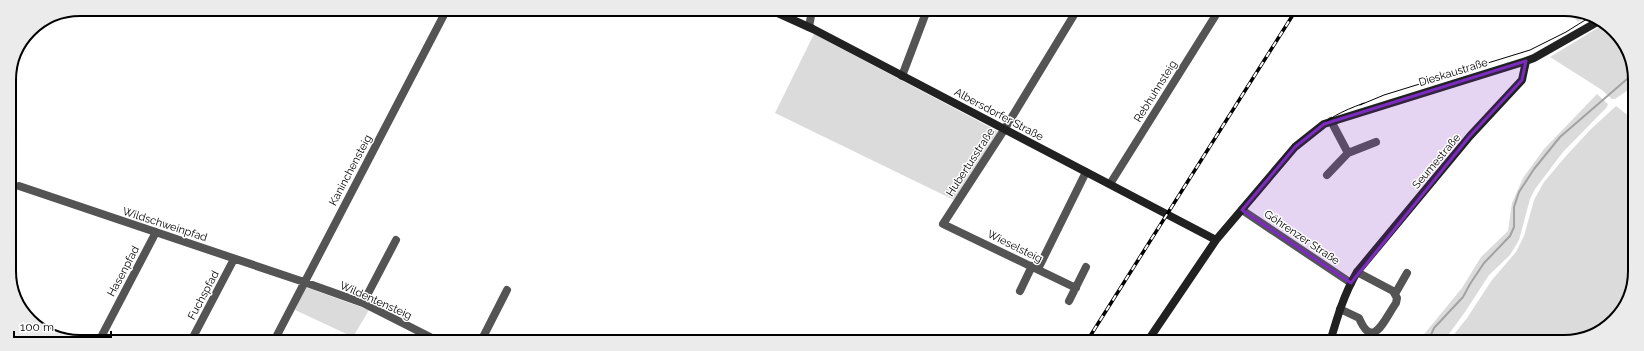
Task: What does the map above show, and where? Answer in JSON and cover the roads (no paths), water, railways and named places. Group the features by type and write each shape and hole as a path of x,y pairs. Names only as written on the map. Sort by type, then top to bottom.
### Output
{"street":[{"name":"Kaninchensteig","path":"277,335 443,16"},
{"name":"Albersdorfer Straße","path":"784,16 809,27 1216,240"},
{"path":"809,27 811,16"},
{"path":"902,76 925,16"},
{"name":"Hubertusstraße","path":"943,224 1004,130 1073,16"},
{"name":"Rebhuhnsteig","path":"1110,184 1215,16"},
{"name":"Dieskaustraße","path":"1153,335 1216,240 1295,147 1311,134 1331,121 1534,58 1594,24"},
{"name":"Seumestraße","path":"1332,335 1340,309 1357,272 1470,136 1522,80 1526,61"},
{"path":"1331,121 1348,153"},
{"path":"1327,175 1348,153 1376,142"},
{"path":"1020,291 1035,268 1086,172"},
{"name":"Wildschweinpfad","path":"19,186 304,282"},
{"name":"Göhrenzer Straße","path":"1242,210 1351,283"},
{"name":"Wieselsteig","path":"943,224 1076,288"},
{"name":"Hasenpfad","path":"102,335 156,232"},
{"path":"363,303 396,240"},
{"name":"Fuchspfad","path":"194,335 234,259"},
{"path":"1069,301 1086,267"},
{"path":"1357,272 1396,294"},
{"path":"1375,335 1396,303 1396,294 1407,273"},
{"name":"Wildentensteig","path":"304,282 363,303 426,335"},
{"path":"484,335 507,290"},
{"path":"1340,309 1359,318 1364,332 1368,335"}],"waterway":[{"path":"1431,335 1434,328 1463,297 1484,263 1510,236 1514,227 1514,207 1519,192 1534,169 1560,137 1628,78"}],"tram line":[{"path":"1360,105 1384,95 1530,50 1566,32 1586,20"},
{"path":"1311,134 1324,123 1348,109 1364,103"}],"railway":[{"path":"1091,335 1292,16"}]}
